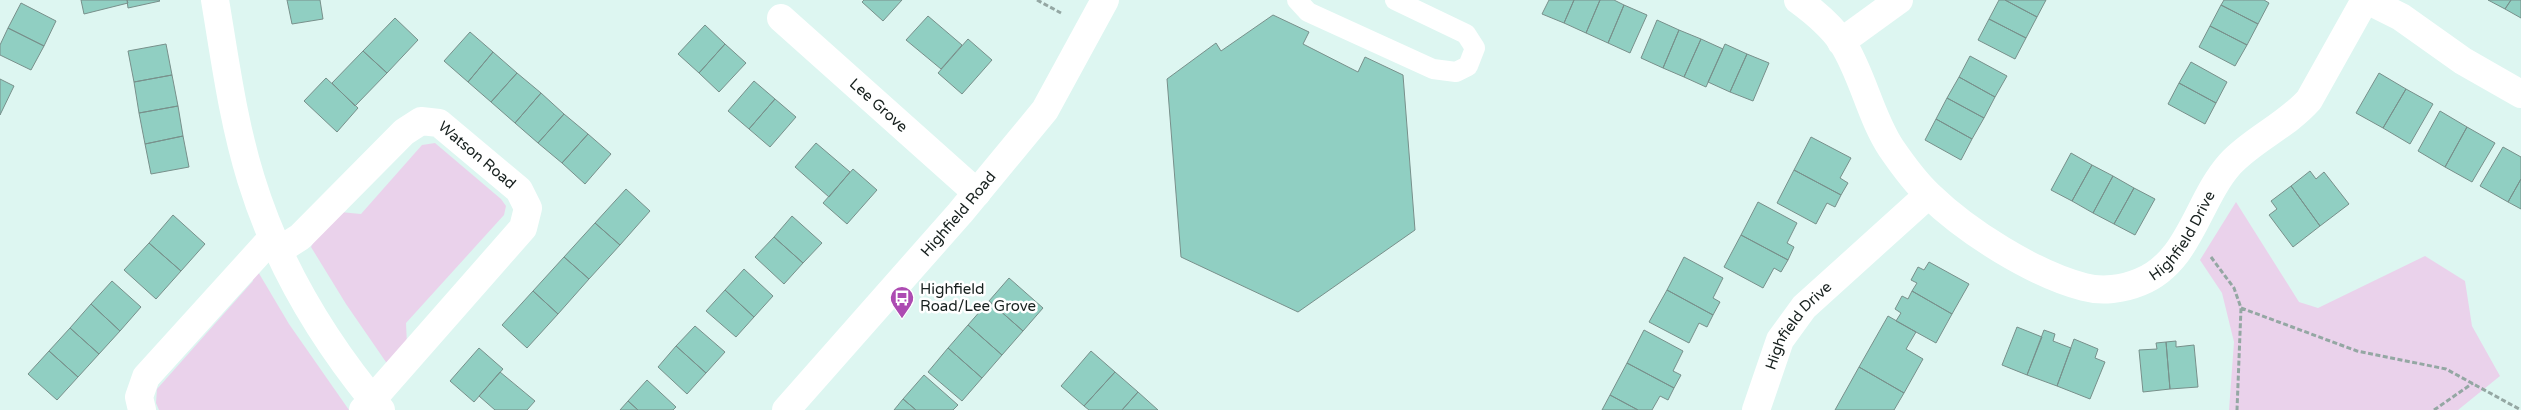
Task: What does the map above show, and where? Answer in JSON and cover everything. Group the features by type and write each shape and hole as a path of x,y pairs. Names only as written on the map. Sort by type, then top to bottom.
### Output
{"street":[{"name":"Watson Road","path":"142,410 139,397 146,377 275,245 300,237 404,132 421,121 438,123 520,190 528,208 523,228 372,407 316,322 275,245 251,179 233,107 215,0"},
{"name":"Highfield Road","path":"786,410 977,194 1046,110 1105,0"},
{"name":"Highfield Drive","path":"1798,0 1812,10 1842,42 1891,148 1928,195 1975,233 2057,278 2086,288 2113,290 2141,282 2161,269 2180,250 2208,196 2230,164 2256,141 2296,114 2309,100 2366,0 2401,17 2463,61 2521,94"},
{"path":"1842,42 1899,0"},
{"name":"Lee Grove","path":"781,18 977,194"},
{"name":"Highfield Drive","path":"1756,410 1780,340 1804,307 1928,195"}],"lane":[{"path":"1298,0 1308,12 1433,69 1456,72 1468,66 1475,48 1466,34 1395,0"}],"path":[{"path":"2191,229 2234,288 2241,308 2237,410"},
{"path":"2241,308 2357,350 2446,369 2474,382 2521,410"},
{"path":"2434,410 2474,382"}],"shaded area":[{"path":"435,143 501,199 506,206 504,215 406,323 407,345 388,365 346,304 311,247 316,237 340,212 361,214 422,145"},
{"path":"2236,202 2299,302 2318,308 2425,256 2465,281 2472,326 2500,376 2458,410 2229,410 2234,342 2222,293 2200,260"},
{"path":"257,270 289,324 349,410 159,410 156,403 157,389 253,281 251,273"}],"building":[{"path":"81,0 127,0 128,3 84,14"},
{"path":"127,0 159,0 160,1 128,8"},
{"path":"287,0 320,0 323,19 292,24"},
{"path":"864,0 902,0 883,21 862,2"},
{"path":"1549,0 1574,0 1564,23 1542,14"},
{"path":"1574,0 1600,0 1586,33 1564,23"},
{"path":"1600,0 1614,0 1624,5 1608,43 1586,33"},
{"path":"1999,0 2005,0 2037,17 2026,38 1989,19"},
{"path":"2005,0 2046,0 2037,17"},
{"path":"2224,0 2264,0 2269,3 2258,24 2221,5"},
{"path":"2488,0 2511,0 2505,9"},
{"path":"2511,0 2521,0 2521,18 2505,9"},
{"path":"21,3 56,21 44,46 8,28"},
{"path":"1624,5 1647,15 1630,53 1608,43"},
{"path":"2221,5 2258,24 2247,45 2210,26"},
{"path":"1273,15 1309,32 1303,44 1358,72 1365,57 1403,75 1415,230 1298,312 1181,257 1167,79 1216,43 1221,51"},
{"path":"928,16 962,45 941,69 906,40"},
{"path":"395,18 418,40 387,73 363,51"},
{"path":"1989,19 2026,38 2015,59 1978,40"},
{"path":"1657,20 1679,30 1663,68 1641,58"},
{"path":"705,25 725,44 699,73 678,54"},
{"path":"2210,26 2247,45 2235,66 2199,47"},
{"path":"8,28 44,46 31,70 0,55 0,45"},
{"path":"1679,30 1701,39 1684,77 1663,68"},
{"path":"470,32 493,52 468,82 444,61"},
{"path":"968,39 992,60 962,94 938,73"},
{"path":"1701,39 1723,49 1706,87 1684,77"},
{"path":"166,44 172,75 134,82 128,51"},
{"path":"725,44 746,63 719,92 699,73"},
{"path":"1725,44 1747,54 1730,92 1708,82"},
{"path":"363,51 387,73 355,106 332,83"},
{"path":"493,52 517,73 491,102 468,82"},
{"path":"1747,54 1769,63 1753,101 1730,92"},
{"path":"1970,56 2007,76 1995,97 1959,77"},
{"path":"2191,62 2227,82 2216,103 2179,83"},
{"path":"517,73 541,93 515,123 491,102"},
{"path":"2379,73 2406,89 2383,128 2356,113"},
{"path":"172,75 178,106 139,113 134,82"},
{"path":"1959,77 1995,97 1984,118 1947,98"},
{"path":"326,78 358,108 337,132 304,101"},
{"path":"0,79 14,86 0,115"},
{"path":"754,81 775,99 749,129 728,111"},
{"path":"2179,83 2216,103 2205,124 2168,104"},
{"path":"2406,89 2433,104 2410,144 2383,128"},
{"path":"541,93 564,114 538,143 515,123"},
{"path":"1947,98 1984,118 1972,139 1936,119"},
{"path":"775,99 796,117 770,147 749,129"},
{"path":"178,106 183,136 145,144 139,113"},
{"path":"2440,111 2467,127 2445,167 2418,151"},
{"path":"564,114 588,134 562,163 538,143"},
{"path":"1936,119 1972,139 1961,160 1925,140"},
{"path":"2467,127 2495,143 2472,182 2445,167"},
{"path":"588,134 611,154 585,184 562,163"},
{"path":"183,136 189,167 151,174 145,144"},
{"path":"1811,137 1851,158 1840,178 1848,183 1841,195 1794,170"},
{"path":"816,143 850,172 829,197 795,167"},
{"path":"2503,147 2521,157 2521,179 2508,202 2480,186"},
{"path":"2071,153 2092,165 2072,201 2051,190"},
{"path":"2092,165 2113,176 2093,213 2072,201"},
{"path":"853,169 877,190 847,224 823,203"},
{"path":"1794,170 1841,195 1835,207 1827,203 1816,224 1777,203"},
{"path":"2310,171 2316,179 2324,172 2349,204 2320,226 2291,186"},
{"path":"2113,176 2134,188 2114,224 2093,213"},
{"path":"2521,179 2521,209 2508,202"},
{"path":"2291,186 2320,226 2293,247 2269,215 2277,209 2271,201"},
{"path":"2134,188 2155,199 2135,235 2114,224"},
{"path":"626,189 650,211 620,245 595,223"},
{"path":"1758,202 1797,223 1787,243 1794,247 1788,260 1741,235"},
{"path":"173,215 205,244 181,271 149,243"},
{"path":"792,216 822,243 803,263 774,237"},
{"path":"595,223 620,245 589,279 564,257"},
{"path":"1741,235 1788,260 1781,272 1774,268 1763,288 1724,267"},
{"path":"774,237 803,263 784,284 755,257"},
{"path":"149,243 181,271 156,299 124,270"},
{"path":"564,257 589,279 558,314 533,291"},
{"path":"1684,257 1723,278 1713,298 1720,302 1713,315 1667,290"},
{"path":"1929,262 1969,284 1952,314 1912,291 1917,283 1911,280 1918,267 1924,270"},
{"path":"744,269 773,296 754,317 725,290"},
{"path":"1009,278 1043,308 1023,331 989,301"},
{"path":"112,281 141,307 120,331 91,304"},
{"path":"725,290 754,317 736,337 706,311"},
{"path":"1667,290 1713,315 1707,327 1699,323 1689,343 1649,322"},
{"path":"533,291 558,314 527,348 502,325"},
{"path":"1912,291 1952,314 1936,343 1896,321 1901,313 1895,309 1902,296 1908,299"},
{"path":"989,301 1023,331 1002,355 968,325"},
{"path":"91,304 120,331 99,354 70,328"},
{"path":"1888,316 1916,332 1906,349 1923,359 1904,393 1859,367"},
{"path":"968,325 1002,355 982,378 948,348"},
{"path":"695,326 725,352 706,373 676,346"},
{"path":"2017,327 2042,337 2027,375 2002,365"},
{"path":"70,328 99,354 78,377 49,351"},
{"path":"1644,330 1683,351 1673,371 1681,375 1674,388 1627,363"},
{"path":"2044,330 2055,334 2053,341 2071,348 2057,386 2027,375"},
{"path":"2074,339 2098,349 2095,358 2105,362 2090,399 2057,386"},
{"path":"2176,341 2176,347 2194,345 2198,387 2170,389 2166,342"},
{"path":"2166,342 2170,389 2143,392 2139,350 2157,349 2156,343"},
{"path":"676,346 706,373 687,394 658,367"},
{"path":"479,348 503,369 474,402 450,381"},
{"path":"948,348 982,378 962,401 928,372"},
{"path":"49,351 78,377 57,400 28,374"},
{"path":"1091,351 1115,372 1084,406 1061,386"},
{"path":"1627,363 1674,388 1668,400 1660,396 1652,410 1638,410 1610,395"},
{"path":"1859,367 1904,393 1894,410 1835,410"},
{"path":"500,372 535,401 527,410 495,410 479,396"},
{"path":"1115,372 1138,392 1122,410 1089,410 1084,406"},
{"path":"924,375 958,405 953,410 916,410 903,399"},
{"path":"647,380 676,407 673,410 638,410 628,401"},
{"path":"1138,392 1158,410 1122,410"},
{"path":"1610,395 1638,410 1602,410"},
{"path":"903,399 916,410 894,410"},
{"path":"628,401 638,410 620,410"}],"place":[{"name":"Highfield Road/Lee Grove","path":"902,319"}]}
